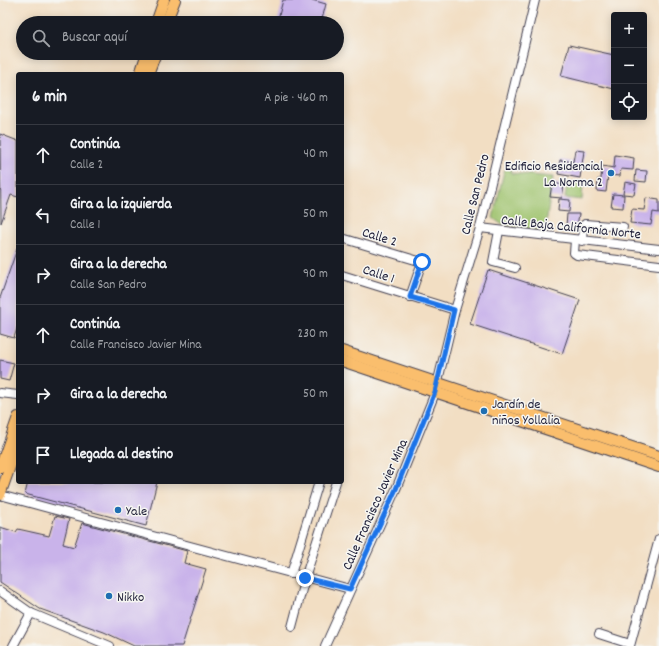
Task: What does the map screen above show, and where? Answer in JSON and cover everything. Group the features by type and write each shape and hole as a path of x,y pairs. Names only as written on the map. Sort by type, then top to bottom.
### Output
{"main road":[{"path":"158,16 164,0"},
{"path":"169,16 175,0"},
{"path":"141,72 145,60"},
{"path":"149,72 153,60"},
{"path":"344,352 436,388 659,467"},
{"path":"344,363 436,388 659,456"},
{"path":"0,468 16,423"},
{"path":"0,495 16,450"}],"street":[{"name":"Calle San Pedro","path":"436,388 454,310 480,228 535,0"},
{"path":"623,227 585,224 574,253 577,255 659,265"},
{"name":"Calle Baja California Norte","path":"480,228 659,249"},
{"path":"499,231 493,262 515,268"},
{"name":"Calle 2","path":"344,239 422,262 410,297"},
{"name":"Calle 1","path":"344,276 454,310"},
{"name":"Calle Francisco Javier Mina","path":"325,646 396,489 436,388"},
{"path":"0,393 16,395"},
{"path":"291,574 318,484"},
{"path":"292,627 305,578 335,484"},
{"path":"0,495 350,589"},
{"path":"599,634 630,645 659,539"},
{"path":"0,591 31,613 110,646"},
{"path":"13,646 31,613"}],"green space":[{"path":"511,165 511,173 553,177 545,231 501,224 493,218 504,171"},
{"path":"567,183 583,184 582,200 565,198"}],"building":[{"path":"283,0 312,0 326,4 323,16 279,16"},
{"path":"569,45 611,54 611,88 561,76"},
{"path":"0,134 16,140 16,196 11,195 1,223"},
{"path":"575,150 584,151 580,178 558,174 560,160 573,162"},
{"name":"Edificio Residencial La Norma 2","path":"615,155 634,158 633,170 621,169 620,176 608,175 606,192 597,191 598,179 601,179 602,166 614,168"},
{"path":"636,170 647,171 646,182 635,181"},
{"path":"625,182 636,184 634,195 623,194"},
{"path":"552,183 564,185 562,198 550,197"},
{"path":"613,194 624,195 623,208 611,207"},
{"path":"646,198 659,200 659,213 653,212 651,225 630,223 632,209 644,210"},
{"path":"559,199 570,200 569,212 558,211"},
{"path":"567,214 579,214 577,226 566,226"},
{"path":"16,252 16,332 14,338 0,334 0,298"},
{"path":"488,270 580,300 562,354 470,324"},
{"path":"0,360 14,363 9,381 0,379"},
{"name":"Yale","path":"28,484 156,484 146,526 25,494"},
{"name":"Nikko","path":"55,516 69,519 63,544 74,547 82,523 187,551 184,563 206,569 182,646 134,646 104,632 40,609 0,582 0,527 16,532 18,529 49,536"}],"place":[{"name":"Edificio Residencial La Norma 2","path":"611,173"},
{"name":"Jardín de niños Yollalia","path":"484,411"},
{"name":"Yale","path":"118,510"},
{"name":"Nikko","path":"109,596"}],"route":[{"path":"305,578 350,589 396,489 438,384 454,310 410,297 422,262"}]}
